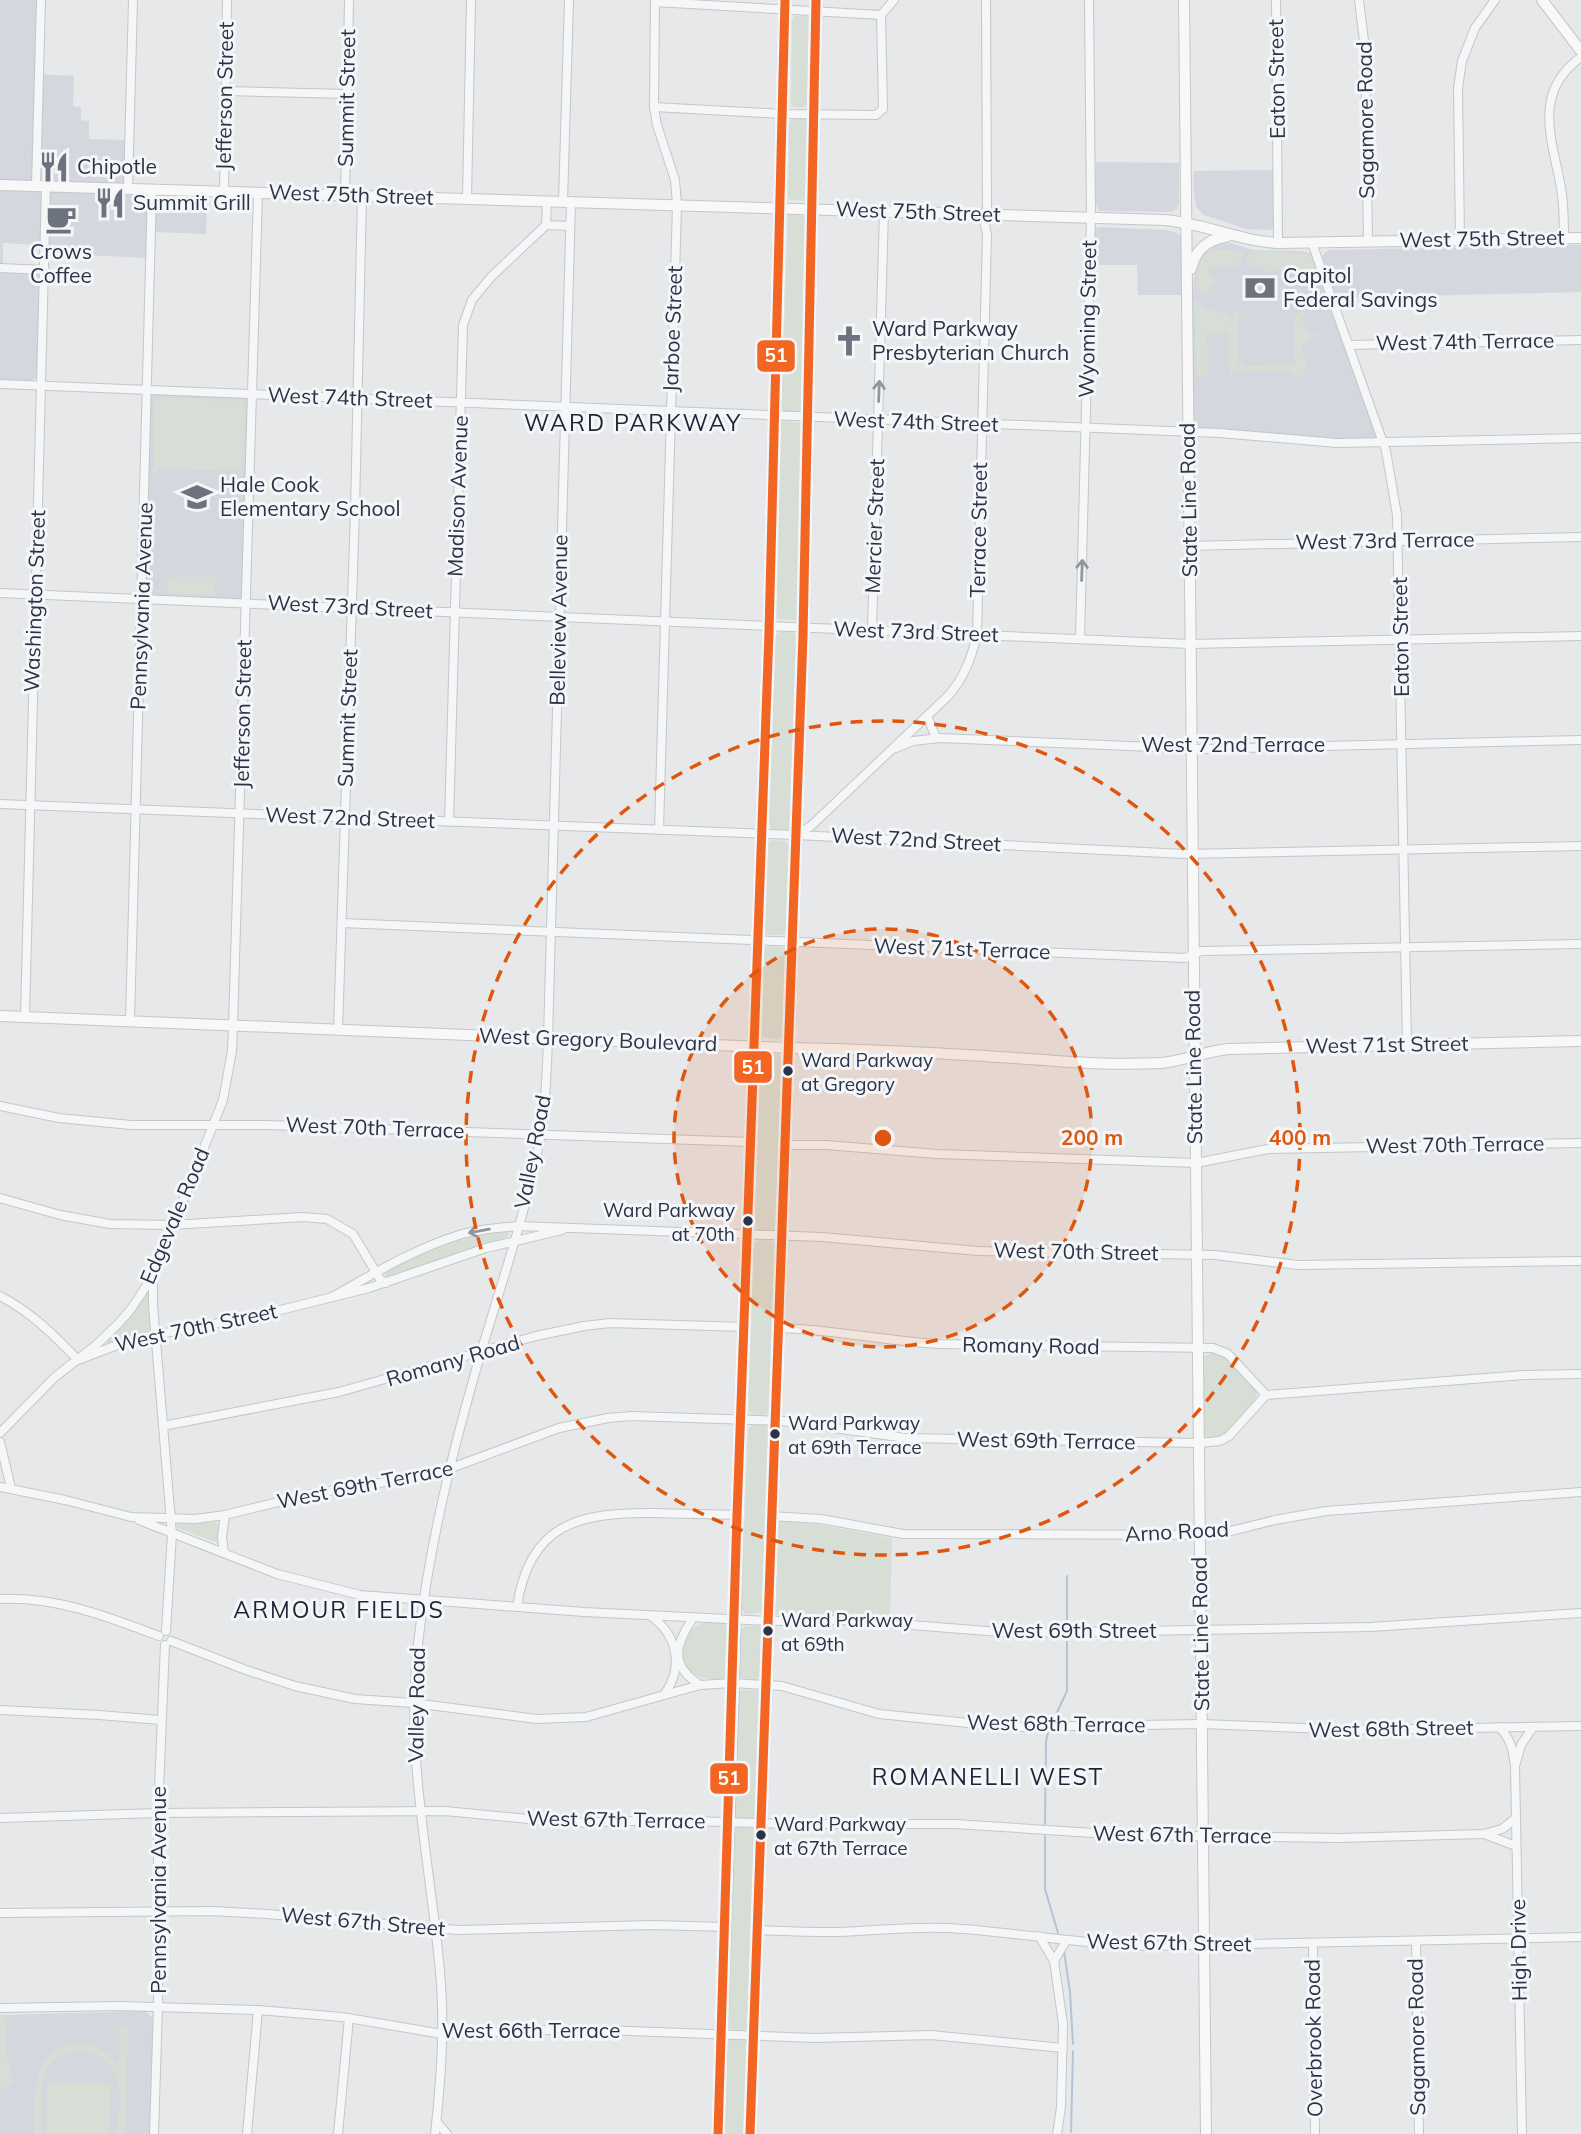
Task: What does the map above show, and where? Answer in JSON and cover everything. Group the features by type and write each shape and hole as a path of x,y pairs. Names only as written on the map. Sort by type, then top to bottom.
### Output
{"main road":[{"name":"State Line Road","path":"1184,0 1206,2134"},
{"path":"1542,0 1581,51"},
{"path":"718,2134 740,1419 776,416 785,5"},
{"path":"750,2134 803,628 815,5"},
{"name":"West 75th Street","path":"0,185 1187,222 1231,236 1278,243 1581,237"},
{"path":"1188,278 1195,256 1201,248 1214,239 1231,236"},
{"name":"West Gregory Boulevard","path":"0,1016 910,1051 1091,1063 1166,1062 1194,1055"},
{"name":"West 71st Street","path":"1194,1055 1229,1049 1581,1041"}],"street":[{"name":"Washington Street","path":"25,1017 45,270 41,186 41,0"},
{"path":"128,189 133,0"},
{"name":"Jefferson Street","path":"224,192 227,0"},
{"name":"Summit Street","path":"345,195 349,0"},
{"path":"467,199 471,0"},
{"name":"Belleview Avenue","path":"548,1038 570,226 567,202 569,0"},
{"path":"654,107 783,114 876,115 883,109 881,15 894,0"},
{"name":"Terrace Street","path":"796,835 811,826 958,684 972,654 977,635 988,214 986,0"},
{"name":"Wyoming Street","path":"1080,638 1091,218 1088,0"},
{"name":"Eaton Street","path":"1276,0 1278,243"},
{"name":"Sagamore Road","path":"1359,0 1366,49 1368,241"},
{"path":"1460,239 1458,88 1462,61 1475,28 1495,0"},
{"path":"655,1 815,5 881,15"},
{"name":"Jarboe Street","path":"655,1 654,107 675,180 677,205 659,830"},
{"path":"1564,238 1564,208 1549,121 1550,102 1558,79 1581,57"},
{"path":"225,91 347,94"},
{"name":"Pennsylvania Avenue","path":"130,1021 152,190"},
{"name":"Jefferson Street","path":"233,1026 258,193"},
{"name":"Summit Street","path":"338,1030 362,195"},
{"path":"547,201 546,225 570,226"},
{"name":"Mercier Street","path":"872,631 884,211"},
{"name":"Madison Avenue","path":"449,822 463,325 472,300 546,225"},
{"name":"Eaton Street","path":"1312,243 1383,442 1394,488 1399,540 1407,1045"},
{"path":"0,268 45,270"},
{"name":"West 74th Terrace","path":"1349,345 1581,340"},
{"name":"West 74th Street","path":"0,384 1188,433 1337,443 1581,438"},
{"name":"West 73rd Terrace","path":"1189,546 1581,537"},
{"name":"West 73rd Street","path":"0,593 1190,644 1581,636"},
{"path":"927,716 936,738"},
{"name":"West 72nd Terrace","path":"889,752 902,744 936,738 1191,747 1581,740"},
{"name":"West 72nd Street","path":"0,804 1193,853 1581,846"},
{"name":"West 71st Terrace","path":"342,923 1172,957 1193,955 1201,951 1581,944"},
{"name":"Edgevale Road","path":"0,1433 55,1377 117,1325 153,1276 223,1100 233,1026"},
{"name":"Valley Road","path":"435,2134 442,2034 440,1976 419,1811 414,1703 417,1646 429,1556 481,1352 515,1240 541,1133 548,1038"},
{"name":"West 70th Terrace","path":"0,1106 98,1123 268,1125 751,1142"},
{"name":"West 70th Terrace","path":"785,1144 937,1154 1196,1163 1268,1149 1581,1143"},
{"path":"0,1198 88,1220 140,1225 303,1217 327,1219 353,1234 376,1272 386,1283"},
{"name":"West 70th Street","path":"332,1297 422,1249 462,1234 518,1226 822,1237 978,1251 1196,1254 1298,1265 1581,1261"},
{"name":"West 70th Street","path":"78,1360 114,1345 157,1333 256,1316 332,1297 386,1283 515,1240 572,1228"},
{"path":"153,1276 153,1305 172,1534 162,1634"},
{"path":"0,1296 26,1311 78,1360"},
{"name":"Romany Road","path":"163,1426 339,1392 536,1336 610,1323 745,1327"},
{"name":"Romany Road","path":"778,1328 821,1330 901,1342 938,1344 1213,1348 1228,1354 1266,1395"},
{"path":"1266,1395 1524,1375 1581,1374"},
{"name":"West 69th Terrace","path":"171,1519 225,1515 311,1494 395,1482 451,1469 535,1436 608,1418 659,1416 775,1420 906,1438 1198,1443 1220,1441 1229,1436 1266,1395"},
{"path":"0,1442 11,1488"},
{"path":"0,1487 131,1517 171,1519"},
{"name":"Arno Road","path":"771,1516 821,1519 903,1534 1200,1535 1222,1534 1275,1520 1326,1511 1581,1492"},
{"path":"517,1607 520,1585 531,1559 550,1536 573,1522 617,1513 737,1515"},
{"path":"224,1553 222,1537 225,1515"},
{"name":"West 69th Street","path":"131,1517 277,1574 320,1587 360,1595 424,1602 734,1620 848,1620 1012,1633 1370,1627 1581,1613"},
{"path":"0,1599 31,1599 64,1605 171,1636 168,1643"},
{"path":"651,1616 670,1634 677,1657 688,1675 700,1685"},
{"path":"664,1695 674,1678 680,1641 693,1618"},
{"name":"Pennsylvania Avenue","path":"155,2134 158,1813 161,1720 168,1643"},
{"name":"West 68th Terrace","path":"168,1643 295,1686 355,1699 414,1703 537,1719 566,1719 611,1712 700,1685 733,1683 803,1690 845,1706 879,1714 975,1725 1043,1728 1202,1724"},
{"path":"0,1710 99,1714 161,1720"},
{"name":"West 68th Street","path":"1202,1724 1308,1730 1581,1726"},
{"name":"High Drive","path":"1499,1727 1507,1735 1512,1747 1515,1766 1522,2134"},
{"name":"High Drive","path":"1515,1766 1521,1745 1533,1727"},
{"name":"West 67th Terrace","path":"0,1818 158,1813 419,1811 465,1812 571,1823 662,1820 761,1824 955,1824 1125,1835 1338,1838 1484,1834 1502,1829 1516,1818"},
{"name":"West 67th Terrace","path":"1484,1834 1516,1846"},
{"name":"West 67th Street","path":"0,1913 159,1910 267,1913 436,1930 652,1925 726,1927"},
{"name":"West 67th Street","path":"758,1930 837,1932 945,1928 1039,1936 1102,1945 1581,1937"},
{"path":"1039,1936 1054,1961 1062,2013 1063,2048 1057,2134"},
{"path":"1054,1961 1066,1941"},
{"name":"Sagamore Road","path":"1416,1941 1419,2134"},
{"name":"Overbrook Road","path":"1313,1943 1315,2134"},
{"name":"West 66th Terrace","path":"0,2008 158,2006 258,2010 349,2018 442,2034 572,2029 815,2038 931,2035 1063,2048"},
{"path":"247,2134 258,2010"},
{"path":"338,2134 349,2018"},
{"path":"437,2122 447,2134"}],"shaded area":[{"path":"0,0 37,0 35,74 74,76 73,106 81,107 81,120 89,121 89,139 125,140 124,195 148,198 147,258 42,253 41,245 3,243 3,273 41,276 38,377 30,381 0,379"},
{"path":"795,16 810,18 808,105 799,108 791,104 792,21"},
{"path":"793,118 808,121 807,199 804,201 788,199 789,122"},
{"path":"1096,162 1179,163 1177,209 1171,212 1099,211 1095,201"},
{"path":"1275,170 1272,230 1246,229 1204,215 1196,207 1194,171"},
{"path":"158,197 207,198 206,234 155,232"},
{"path":"788,215 806,216 800,411 784,411 781,408"},
{"path":"1095,229 1167,230 1179,234 1181,295 1138,295 1137,265 1095,265"},
{"path":"1230,243 1254,250 1302,251 1311,254 1376,437 1371,440 1338,440 1194,428 1192,305 1195,267 1199,256 1213,244"},
{"path":"1581,245 1581,292 1336,298 1322,256 1328,250"},
{"path":"1207,250 1244,253 1239,266 1209,267 1209,278 1215,278 1215,284 1209,285 1209,295 1198,290 1199,264"},
{"path":"1251,251 1312,254 1316,266 1311,270 1269,271 1268,275 1264,269 1251,266 1247,259"},
{"path":"1200,301 1203,308 1232,316 1221,333 1207,333 1208,377 1197,375 1194,303"},
{"path":"1305,310 1307,314 1302,316 1308,334 1318,336 1307,341 1302,347 1307,366 1304,374 1295,377 1292,371 1245,371 1247,366 1295,365 1295,317 1289,317"},
{"path":"1234,312 1242,315 1237,320 1237,365 1243,362 1243,371 1233,371 1233,376 1229,377 1228,333 1223,331"},
{"name":"Hale Cook Elementary School","path":"155,394 246,397 248,400 243,597 240,599 150,595 146,592 151,397"},
{"path":"155,397 243,400 243,407 214,407 243,408 243,414 245,405 242,478 240,471 157,469 156,476 153,476"},
{"path":"783,421 801,423 798,616 795,620 778,619 776,612 780,424"},
{"path":"169,577 215,577 215,595 166,593"},
{"path":"793,632 796,637 790,828 772,830 769,824 775,634"},
{"path":"772,840 786,841 789,847 784,935 768,935 765,932 768,844"},
{"path":"768,945 785,948 783,1034 779,1039 764,1038 762,1035 764,949"},
{"path":"765,1055 779,1055 782,1060 774,1231 758,1231 755,1223 760,1065"},
{"path":"508,1230 507,1237 395,1277 388,1278 385,1275 386,1271 430,1250 476,1236"},
{"path":"759,1240 773,1241 776,1246 770,1411 765,1415 751,1414 748,1409 754,1244"},
{"path":"148,1289 151,1330 106,1344 129,1317"},
{"path":"1213,1353 1226,1358 1256,1390 1257,1396 1255,1402 1226,1434 1209,1439 1202,1433 1202,1357"},
{"path":"752,1424 765,1425 769,1429 762,1612 745,1614 741,1608 748,1429"},
{"path":"779,1521 815,1524 892,1538 890,1618 777,1615 774,1612"},
{"path":"217,1522 218,1543 177,1528 178,1524"},
{"path":"704,1623 724,1623 729,1626 727,1678 710,1679 697,1675 688,1668 683,1659 685,1638 692,1629"},
{"path":"746,1626 759,1626 763,1631 761,1676 755,1680 740,1677 741,1630"},
{"path":"742,1690 760,1692 756,1816 753,1818 737,1818 735,1815 739,1693"},
{"path":"737,1827 755,1829 746,2030 730,2029 728,2025 734,1830"},
{"path":"146,2011 153,2019 150,2134 0,2134 0,2015"},
{"path":"0,2015 12,2017 5,2021 6,2050 13,2081 0,2091"},
{"path":"120,2027 128,2027 125,2134 117,2134 120,2096 116,2075 101,2057 80,2051 69,2052 51,2064 42,2089 41,2134 34,2134 36,2084 48,2057 57,2049 78,2044 101,2050 119,2065"},
{"path":"727,2040 748,2040 745,2134 723,2134"},
{"path":"47,2082 111,2084 109,2134 46,2134"}],"waterway":[{"path":"1067,1576 1067,1626"},
{"path":"1053,1721 1067,1691 1067,1638"},
{"path":"1045,1824 1048,1733"},
{"path":"1045,1836 1045,1889 1058,1933"},
{"path":"1064,1951 1073,2044"},
{"path":"1071,2132 1073,2051"}],"transit line":[{"name":"51","path":"718,2134 769,632 785,0"},
{"name":"51","path":"750,2134 803,635 816,0"}],"place":[{"name":"Chipotle","path":"54,167"},
{"name":"Summit Grill","path":"110,203"},
{"name":"Crows Coffee","path":"61,219"},
{"name":"Capitol Federal Savings","path":"1260,288"},
{"name":"Ward Parkway Presbyterian Church","path":"849,341"},
{"name":"Hale Cook Elementary School","path":"197,497"},
{"name":"Ward Parkway at Gregory","path":"788,1071"},
{"name":"Ward Parkway at 70th","path":"748,1221"},
{"name":"Ward Parkway at 69th Terrace","path":"775,1434"},
{"name":"Ward Parkway at 69th","path":"768,1631"},
{"name":"Ward Parkway at 67th Terrace","path":"761,1835"}],"district":[{"name":"WARD PARKWAY","path":"633,423"},
{"name":"ARMOUR FIELDS","path":"339,1610"},
{"name":"ROMANELLI WEST","path":"988,1777"}]}
